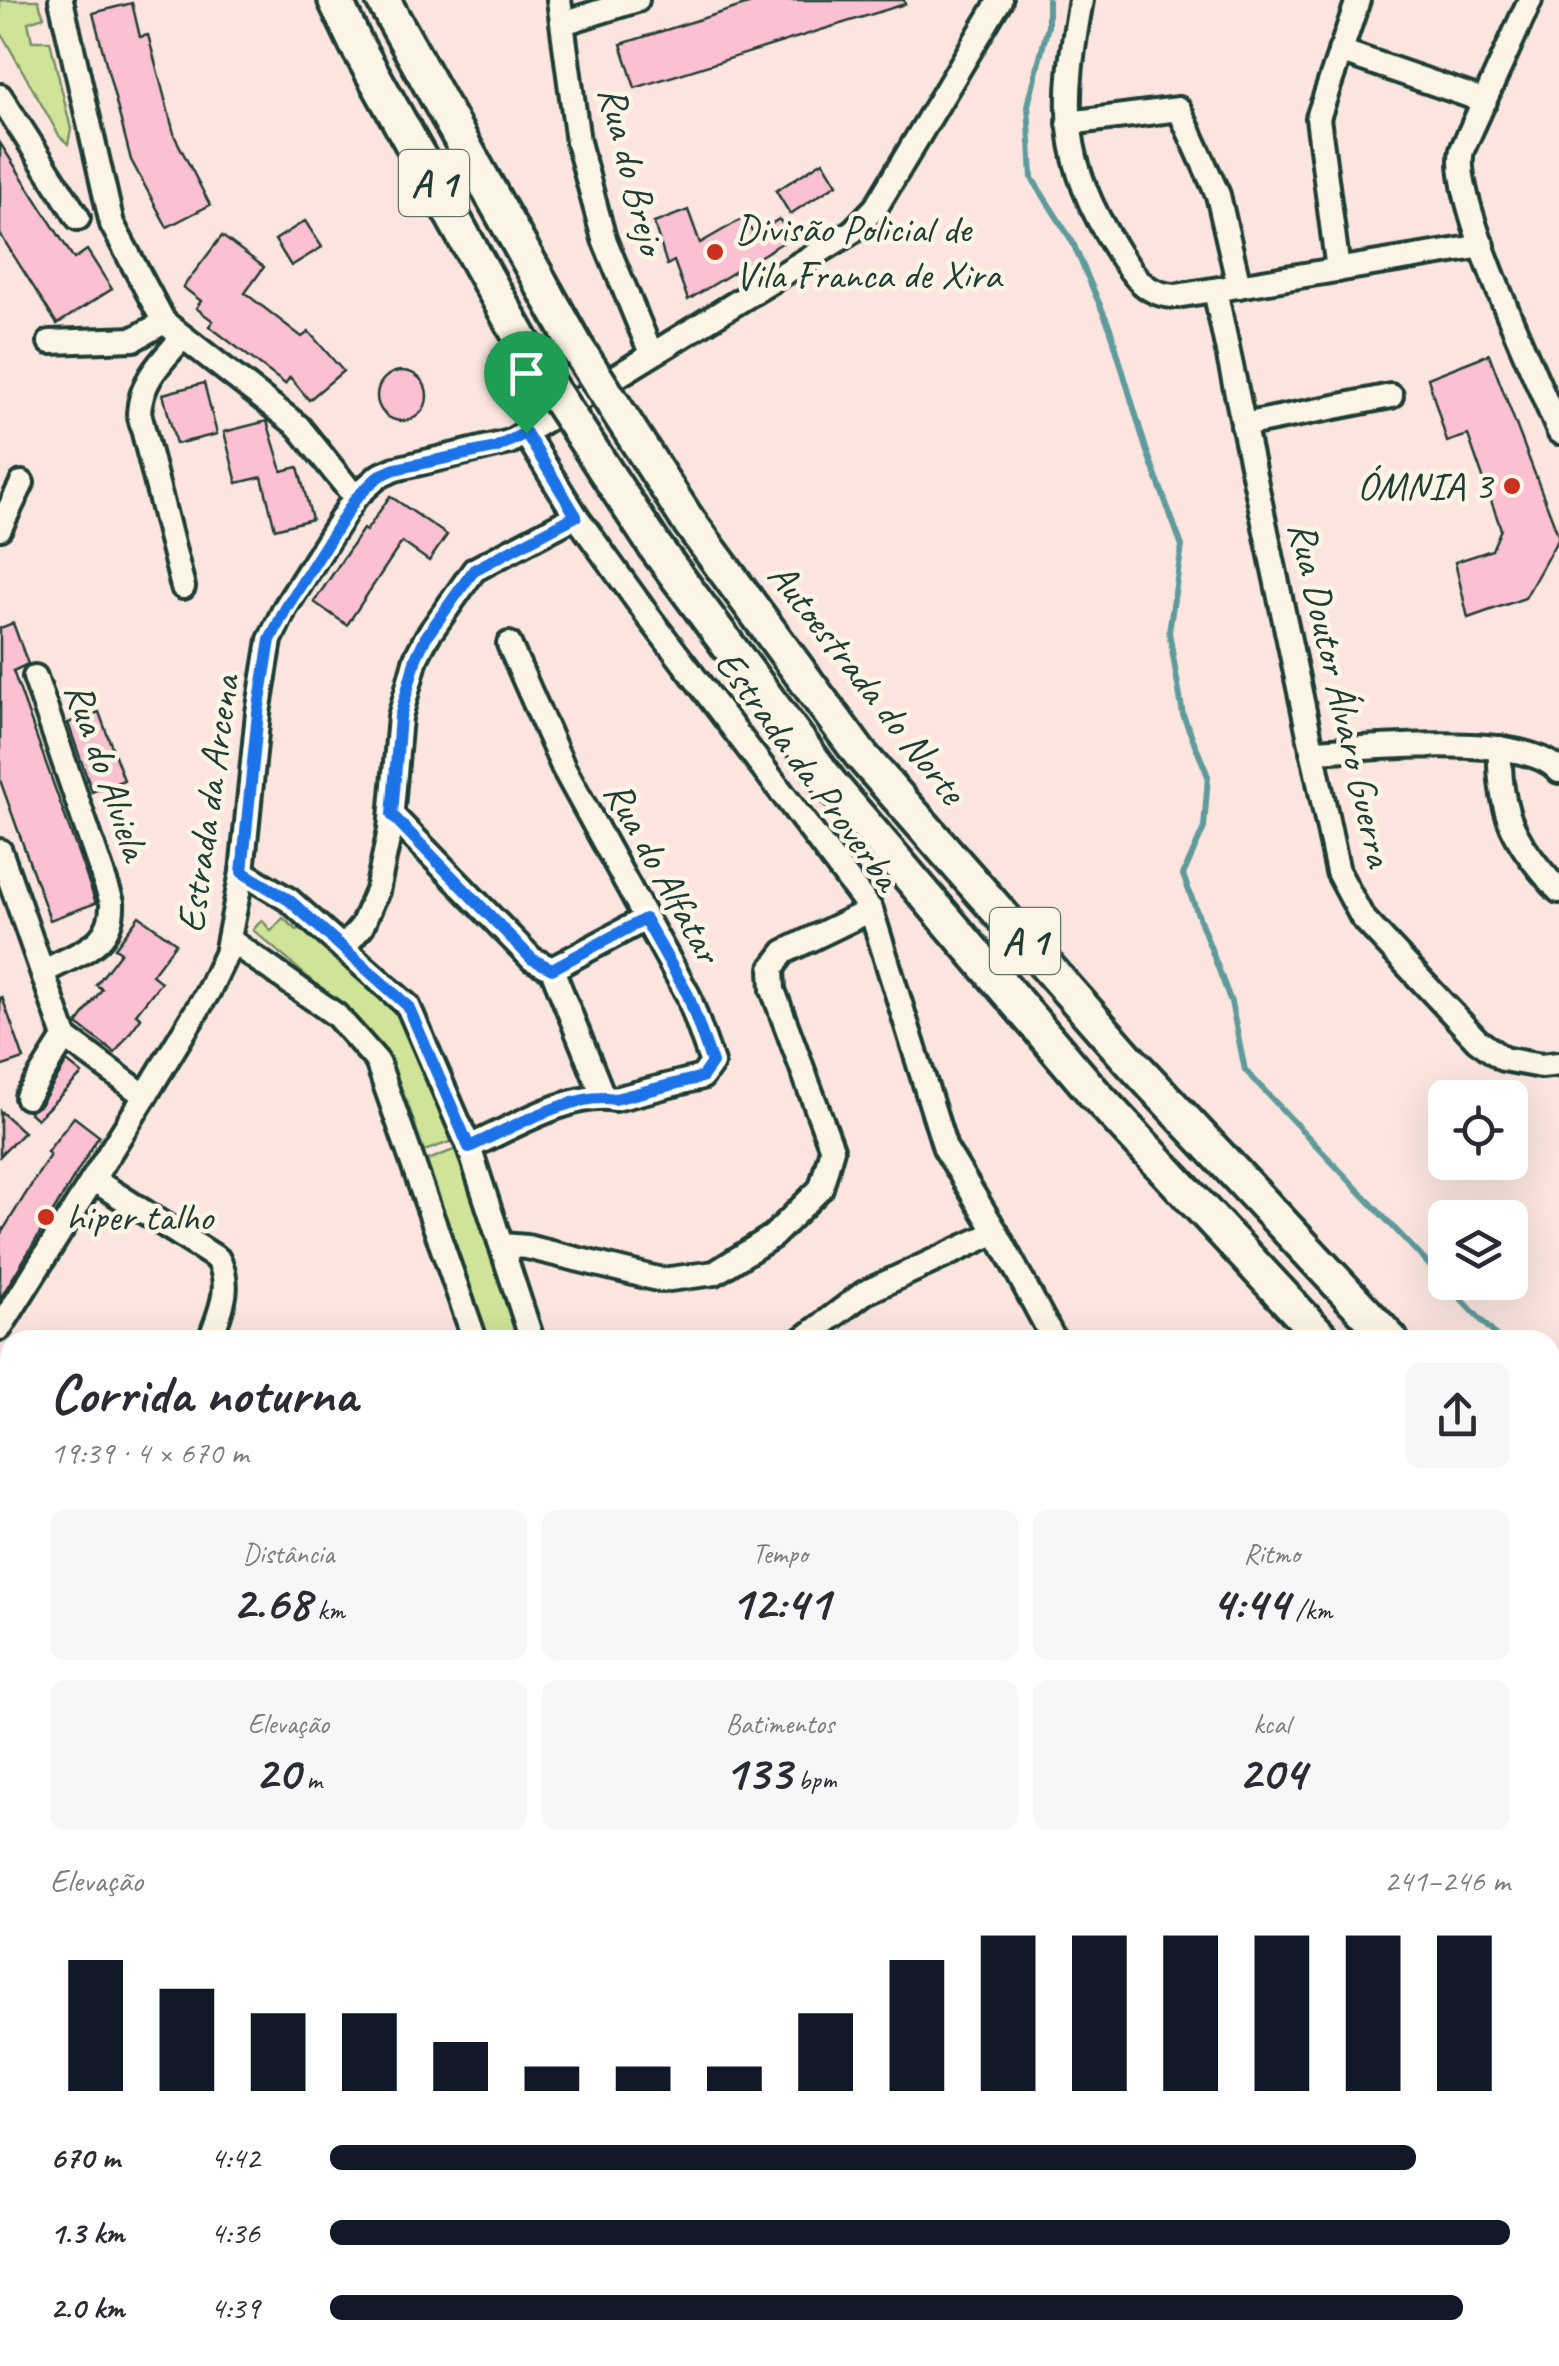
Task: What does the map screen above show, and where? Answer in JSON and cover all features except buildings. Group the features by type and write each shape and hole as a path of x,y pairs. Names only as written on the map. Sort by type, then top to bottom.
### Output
{"highway":[{"name":"A 1","path":"335,0 535,364 656,548 829,782 1092,1092 1315,1330"},
{"name":"Autoestrada do Norte","path":"384,0 577,348 687,519 860,754 1130,1061 1381,1330"}],"street":[{"path":"61,0 112,224 164,322 298,426 356,498"},
{"path":"561,12 637,0"},
{"name":"Estrada da Arcena","path":"0,1328 208,992 230,940 242,872 270,640 356,498 379,476 395,469 495,448 526,433 840,240 866,219 912,151 1000,0"},
{"path":"1081,0 1068,69 1069,123 1080,174 1092,205 1143,286 1164,295 1216,290 1484,246"},
{"path":"1338,270 1317,128 1358,0"},
{"path":"1530,0 1462,150 1460,170 1467,202 1559,432"},
{"name":"Rua do Brejo","path":"561,12 578,142 604,240 652,354"},
{"path":"1340,51 1485,101"},
{"path":"0,96 78,218"},
{"path":"1069,123 1179,109 1218,195 1240,286"},
{"name":"Rua Doutor Álvaro Guerra","path":"1216,290 1338,872 1362,917 1490,1052 1522,1064 1559,1064"},
{"path":"50,342 134,339 164,322"},
{"path":"182,338 148,376 142,387 139,413 184,586"},
{"path":"1244,425 1391,396"},
{"name":"Estrada da Proverba","path":"526,433 576,516 651,620 870,910 944,1148 996,1232 1049,1330"},
{"path":"0,528 22,483"},
{"path":"343,948 371,912 392,815 400,717 416,658 426,637 474,570 576,516"},
{"name":"Rua do Alfatar","path":"469,1147 576,1101 604,1096 615,1099 702,1077 712,1063 688,995 564,768 509,644"},
{"name":"Rua do Alviela","path":"35,676 112,902 113,918 110,931 100,940 45,971"},
{"path":"1312,751 1500,748 1542,758 1559,770"},
{"path":"1500,748 1504,812 1514,836 1559,891"},
{"path":"392,815 532,959 552,969 604,1096"},
{"path":"0,850 66,1038 145,1096"},
{"path":"242,872 289,900 408,1006 469,1147 529,1330"},
{"path":"502,1244 662,1280 715,1272 772,1236 821,1188 832,1149 772,990 772,968 784,952 870,910"},
{"path":"552,969 645,919"},
{"path":"230,940 336,1014 378,1061 472,1330"},
{"path":"27,1097 66,1038"},
{"path":"94,1180 218,1259 227,1290 213,1330"},
{"path":"815,1330 864,1293 996,1232"}],"green space":[{"path":"0,0 38,0 44,17 28,22 32,41 50,41 71,129 68,144 60,137 0,31"},
{"path":"283,918 297,930 304,925 403,1015 456,1140 424,1151 406,1099 398,1098 315,993 318,986 253,930 262,920 271,931"},
{"path":"459,1148 521,1330 478,1330 423,1162"}],"waterway":[{"path":"1048,0 1048,26 1028,105 1032,178 1072,241 1110,328 1146,449 1182,546 1169,632 1183,715 1208,776 1204,828 1183,875 1231,1002 1245,1070 1491,1330"}],"place":[{"name":"Divisão Policial de Vila Franca de Xira","path":"715,252"},
{"name":"ÓMNIA 3","path":"1512,486"},
{"name":"hiper talho","path":"46,1217"}],"route":[{"path":"526,433 576,516 474,570 426,637 416,658 400,717 392,815 532,959 552,969 645,919 688,995 712,1063 702,1077 615,1099 604,1096 576,1101 469,1147 408,1006 289,900 242,872 263,668 270,640 356,498 379,476 395,469 495,448 526,433"}]}
